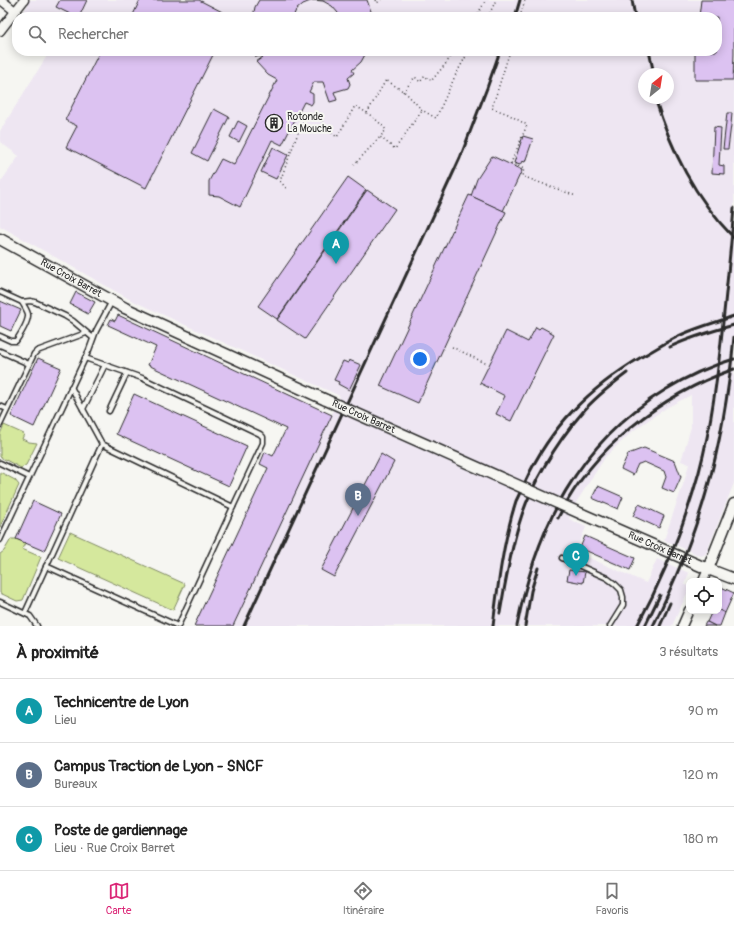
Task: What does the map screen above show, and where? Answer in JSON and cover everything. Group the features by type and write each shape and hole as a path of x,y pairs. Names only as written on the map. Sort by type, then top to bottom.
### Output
{"street":[{"path":"1,0 15,11 24,0"},
{"path":"0,31 12,15"},
{"name":"Rue Croix Barret","path":"0,239 125,308 326,400 582,514 734,579"},
{"path":"704,578 734,504"},
{"path":"682,626 687,614"}],"lane":[{"path":"0,292 22,302 35,302 73,321 93,338"},
{"path":"0,540 85,358 96,331 112,301"},
{"path":"0,336 11,341 16,341 19,337 28,319 27,312 22,302"},
{"path":"0,425 34,354 40,349 86,333"},
{"path":"0,351 29,364"},
{"path":"46,566 178,626 263,443 263,438 260,434 177,394 142,378 85,358"},
{"path":"83,410 105,365"},
{"path":"109,411 127,373"},
{"path":"71,388 102,444 233,507"},
{"path":"0,406 7,409"},
{"path":"25,613 102,444"},
{"path":"0,463 29,477"},
{"path":"562,558 607,578 620,590 623,597 623,605 610,626"},
{"path":"0,602 30,616 37,626"}],"path":[{"path":"376,0 377,2 381,0"},
{"path":"479,12 486,0"},
{"path":"490,12 496,0"},
{"path":"521,12 525,0"},
{"path":"403,92 415,77 420,82 425,76 431,81 451,56"},
{"path":"367,113 386,80 411,98 422,110 436,118 456,74 466,56"},
{"path":"508,56 492,108 508,114 527,125 511,163 524,169 522,176 576,196"},
{"path":"286,188 280,182 304,118 317,113 327,129 337,137 355,106 380,123 386,130 354,165"},
{"path":"380,137 395,149 422,110"},
{"path":"452,347 487,364"}],"shaded area":[{"path":"21,0 734,0 734,483 706,554 701,556 664,540 689,464 681,461 691,427 691,395 666,408 633,431 606,456 577,501 569,519 586,527 576,552 646,583 657,559 689,573 684,584 686,585 686,596 672,626 233,626 340,396 131,300 0,226 0,183 19,156 0,142 0,131 47,56 722,56 722,12 23,12 28,5"}],"green space":[{"path":"4,425 24,434 22,439 37,443 26,465 21,468 0,457 0,434"},
{"path":"0,472 15,480 19,485 0,527"},
{"path":"70,532 185,584 173,610 58,558"},
{"path":"11,539 16,539 25,543 22,549 41,557 23,600 17,601 0,593 0,554 4,551"}],"building":[{"path":"60,0 87,0 81,12 66,12 56,7"},
{"path":"140,0 199,0 222,12 134,12"},
{"path":"259,0 313,0 303,4 295,12 254,12"},
{"path":"313,0 367,0 371,12 337,12 332,6 323,1"},
{"path":"701,0 734,0 733,80 695,80 695,56 722,56 722,12 700,12"},
{"path":"97,56 212,56 146,188 66,147 77,126 65,120"},
{"name":"Rotonde La Mouche","path":"260,56 364,56 361,62 352,70 354,73 348,78 350,84 348,88 334,92 337,100 330,102 323,82 314,82 309,92 313,94 313,102 311,105 304,102 282,145 272,140 240,207 219,196 209,195 209,181 221,159 234,165 277,80 268,75 256,62 263,57"},
{"path":"214,109 229,117 207,161 192,153"},
{"path":"727,113 732,113 731,125 728,149 723,149"},
{"path":"238,121 247,126 239,142 230,137"},
{"path":"714,127 721,128 719,165 724,166 724,174 712,173"},
{"path":"523,136 533,139 525,162 522,161 520,165 514,163"},
{"path":"273,147 288,155 276,179 261,172"},
{"path":"492,156 522,170 503,211 471,196 477,179"},
{"path":"348,177 366,190 277,319 258,306"},
{"path":"367,190 395,209 305,339 277,320"},
{"path":"469,195 506,212 418,403 380,386"},
{"path":"76,292 95,302 88,314 70,304"},
{"path":"0,301 21,310 11,331 0,326"},
{"path":"118,315 332,415 233,626 194,626 268,468 260,464 265,452 273,456 286,429 148,365 156,347 108,325 111,319 115,321"},
{"path":"536,327 539,329 541,327 554,334 511,421 496,414 505,396 480,383 506,331 528,342"},
{"path":"38,358 61,368 34,427 11,416"},
{"path":"349,360 361,365 349,390 334,380 343,361 348,363"},
{"path":"134,394 247,446 229,486 116,434"},
{"path":"644,448 675,461 681,477 674,493 662,488 666,477 664,471 644,462 638,464 633,475 621,469 628,454"},
{"path":"381,454 394,462 334,577 321,570"},
{"path":"598,486 623,497 618,509 592,498"},
{"path":"33,501 61,514 44,551 16,539"},
{"path":"639,504 664,516 659,528 633,516"},
{"path":"585,536 635,558 630,570 580,548"},
{"path":"569,570 585,572 583,583 567,580"},
{"path":"722,587 734,593 725,613 722,612"},
{"path":"722,612 725,613 720,626 715,626 707,622 711,614 722,614"},
{"path":"707,622 715,626 704,626"}],"railway":[{"path":"516,12 520,0"},
{"path":"632,0 634,12"},
{"path":"244,626 460,158 498,56"},
{"path":"650,56 653,68"},
{"path":"657,104 669,137 686,173 707,206 734,238"},
{"path":"637,626 665,570 680,532 704,454 717,379 734,208"},
{"path":"493,626 504,547 516,501 535,462 560,426 589,395 624,368 683,334 734,316"},
{"path":"670,347 694,337 734,325"},
{"path":"653,626 682,561 706,493 724,416 734,337"},
{"path":"517,626 525,590 536,555 549,522 566,491 585,462 608,435 634,411 665,390 698,372 734,359"},
{"path":"558,518 573,492 590,468 632,427 655,409 681,393 734,369"},
{"path":"500,613 508,568 516,535 524,510 537,480 554,451 572,425 587,407 627,373"},
{"path":"525,626 531,591 538,568"},
{"path":"645,626 660,595"},
{"path":"660,626 670,603"}],"place":[{"name":"Rotonde La Mouche","path":"274,123"},
{"name":"Technicentre de Lyon","path":"336,264"},
{"name":"Campus Traction de Lyon - SNCF","path":"358,516"},
{"name":"Poste de gardiennage","path":"576,576"}]}
